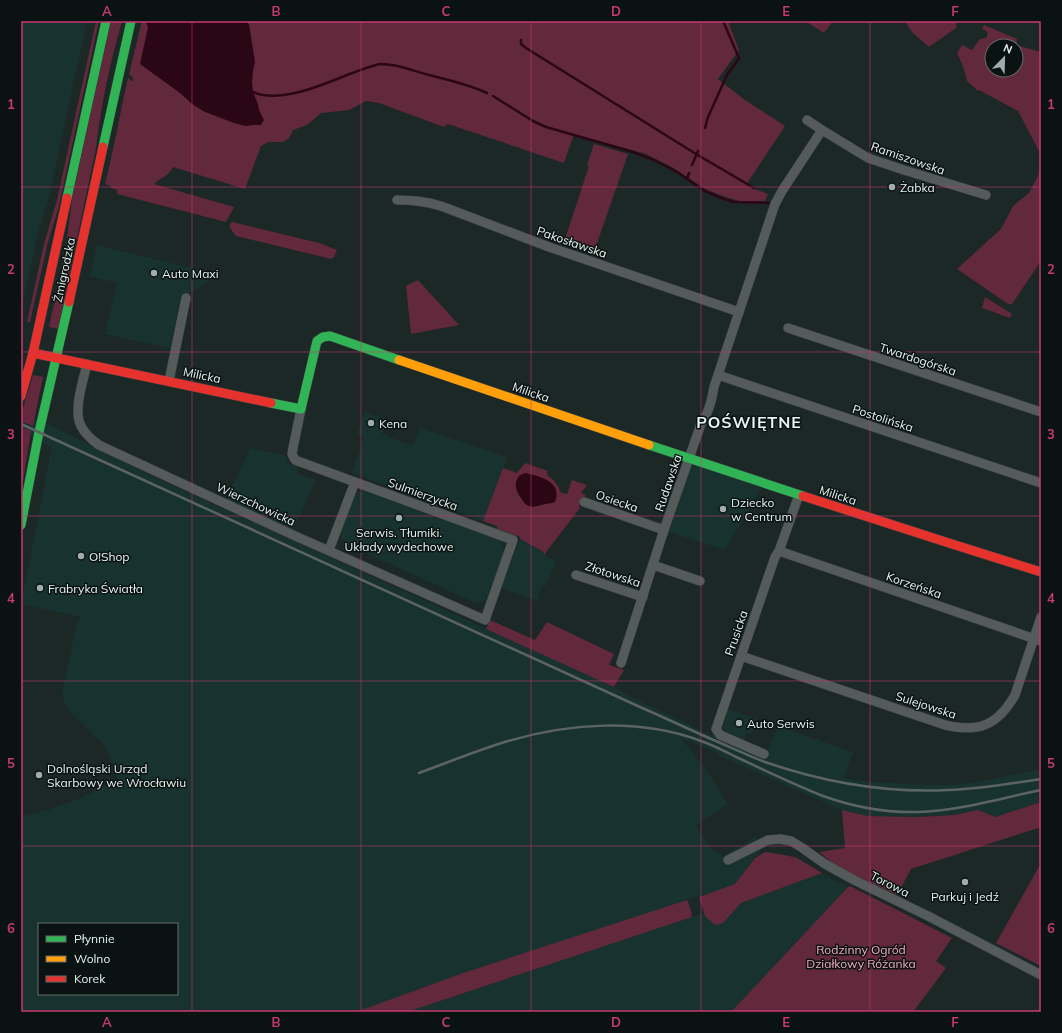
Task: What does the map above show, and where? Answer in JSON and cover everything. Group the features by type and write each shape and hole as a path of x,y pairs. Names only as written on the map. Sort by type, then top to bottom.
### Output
{"street":[{"name":"Żmigrodzka","path":"21,396 33,353 106,21"},
{"name":"Żmigrodzka","path":"21,525 39,432 131,21"},
{"name":"Ramiszowska","path":"807,120 856,152 879,162 986,195"},
{"name":"Rudawska","path":"621,663 689,458 701,424 706,417 711,404 714,387 775,204 822,130"},
{"name":"Pakosławska","path":"397,200 418,200 441,206 549,247 739,312"},
{"path":"168,381 186,298"},
{"name":"Twardogórska","path":"788,328 1041,412"},
{"name":"Milicka","path":"33,353 301,409 317,341 321,337 330,336 799,495 1041,572"},
{"name":"Wierzchowicka","path":"87,364 78,401 79,417 81,425 86,433 99,445 293,535 485,620"},
{"name":"Postolińska","path":"718,375 1041,483"},
{"name":"Sulmierzycka","path":"301,409 292,454 295,460 513,540 485,620"},
{"path":"329,550 355,482"},
{"name":"Prusicka","path":"764,754 720,735 716,729 775,557 779,550 799,495"},
{"name":"Osiecka","path":"584,502 664,530"},
{"name":"Korzeńska","path":"779,550 1037,640"},
{"path":"653,565 700,581"},
{"name":"Złotowska","path":"576,575 643,597"},
{"name":"Sulejowska","path":"741,656 945,725 956,728 970,729 980,727 998,718 1010,703 1015,695 1037,640 1041,617"},
{"name":"Torowa","path":"728,860 768,840 780,839 791,841 826,864 850,877 1041,975"}],"shaded area":[{"path":"21,21 87,21 50,192 37,237 21,311"},
{"path":"145,21 245,21 249,24 255,62 252,83 253,92 264,120 261,125 246,126 205,112 192,104 180,93 140,64 148,27"},
{"path":"96,245 212,273 211,279 186,296 181,295 170,348 105,334 117,283 90,276"},
{"path":"364,412 387,419 382,434 413,446 420,428 507,457 483,521 352,473 364,437 357,435"},
{"path":"21,413 56,428 145,473 614,687 639,701 709,734 767,753 778,726 853,752 844,778 871,782 952,785 984,781 1041,769 1041,802 995,817 978,810 954,815 917,817 867,816 842,810 718,755 718,753 690,741 676,737 683,741 690,749 709,774 728,804 696,825 711,849 724,856 755,837 762,848 735,884 463,973 356,1012 21,1012 21,817 48,810 83,797 118,780 106,747 70,712 65,704 62,692 77,622 81,617 21,604 52,447 21,432"},
{"path":"250,448 287,456 287,463 299,467 297,473 316,480 293,530 226,500"},
{"path":"692,464 762,487 725,550 669,532"},
{"path":"526,473 543,478 553,485 556,489 557,495 555,502 532,507 524,502 516,489 516,485 520,475"},
{"path":"365,491 499,540 503,545 504,552 488,598 482,602 476,603 346,544 342,539 341,532 354,496"},
{"path":"520,539 542,551 545,555 556,561 546,586 542,585 537,601 501,588"},
{"path":"728,709 756,719 751,734 746,733 743,743 725,735 723,726"},
{"path":"822,873 848,887 731,1012 407,1012 704,913 705,916 723,923 741,903"}],"green space":[{"path":"96,21 99,21 59,206 48,242 30,322 27,322 44,244 57,200"},
{"path":"111,21 122,21 106,84 96,148 58,329 49,327 66,247 72,198"},
{"path":"142,21 728,21 739,50 718,79 745,100 785,126 746,185 768,194 765,201 740,201 707,190 672,167 646,154 574,134 564,163 448,124 444,127 379,103 366,101 349,110 321,113 307,125 293,130 289,138 283,142 268,142 261,146 245,189 173,167 169,173 154,184 234,207 226,222 117,194 117,190 105,184 128,78 133,82 133,78 129,74"},
{"path":"805,21 833,21 824,33"},
{"path":"905,21 956,21 956,28 929,47 912,32"},
{"path":"984,25 1015,38 986,38 988,33 982,28"},
{"path":"984,38 984,78 1024,78 1024,47 1041,52 1041,155 1018,111 979,90 978,91 967,81 963,66 957,53 962,45 972,50 980,39"},
{"path":"594,144 628,154 594,252 569,243 566,236 589,166 587,165"},
{"path":"1041,163 1041,261 1012,304 1008,304 957,269 1001,229 1013,206 1029,193 1038,176"},
{"path":"232,222 319,243 337,250 334,257 331,259 236,236 230,228 230,224"},
{"path":"418,280 459,325 411,334 406,286"},
{"path":"985,297 1012,314 1010,318 982,308"},
{"path":"33,375 43,377 33,426 21,421 21,415"},
{"path":"21,427 31,431 21,494"},
{"path":"525,463 548,471 547,475 556,483 561,493 567,494 572,480 587,485 581,493 586,495 579,505 580,508 545,555 542,551 520,539 520,537 498,529 497,526 483,521 503,468 517,473"},
{"path":"490,620 535,640 547,622 614,654 609,665 624,670 614,687 486,629"},
{"path":"1041,802 1041,827 911,869 897,895 839,868 819,852 845,848 842,810 867,816 917,817 954,815 978,810 995,817"},
{"path":"765,852 797,858 822,873 741,903 723,923 715,925 705,916 699,897 735,884 755,858"},
{"path":"1041,863 1041,966 996,943"},
{"name":"Rodzinny Ogród Działkowy Różanka","path":"850,886 952,938 936,961 946,968 913,1012 731,1012 848,887"},
{"path":"687,900 692,917 407,1012 356,1012 463,973"}],"waterway":[{"path":"705,128 708,117 727,75 739,58 723,21"},
{"path":"521,40 521,44 526,48 696,154 754,188"},
{"path":"253,92 277,96 304,91 365,68 381,64 406,68 466,85 487,93"},
{"path":"493,96 533,121 546,127 633,152 654,160 677,172 703,190 721,198 734,202 769,203"},
{"path":"692,165 698,151"},
{"path":"687,179 689,173"}],"railway":[{"path":"21,424 640,707 765,762 809,775 855,785 901,790 971,789 1041,779"},
{"path":"419,773 486,748 532,735 580,727 629,726 654,729 701,741 823,796 870,808 906,812 933,811 964,807 1041,790"}],"traffic: fast":[{"path":"67,198 106,21"},
{"path":"103,147 131,21"},
{"path":"21,525 39,432 69,302"},
{"path":"271,403 301,409 317,341 323,337 330,336 399,360"},
{"path":"649,445 803,496"}],"traffic: slow":[{"path":"399,360 649,445"}],"traffic: jam":[{"path":"69,302 103,147"},
{"path":"21,396 33,353 67,198"},
{"path":"33,353 271,403"},
{"path":"803,496 1041,572"}],"place":[{"name":"Żabka","path":"892,187"},
{"name":"Auto Maxi","path":"154,273"},
{"name":"Kena","path":"371,423"},
{"name":"Dziecko w Centrum","path":"723,509"},
{"name":"Serwis. Tłumiki. Układy wydechowe","path":"399,518"},
{"name":"O!Shop","path":"81,556"},
{"name":"Frabryka Światła","path":"40,588"},
{"name":"Auto Serwis","path":"739,723"},
{"name":"Dolnośląski Urząd Skarbowy we Wrocławiu","path":"39,775"},
{"name":"Parkuj i Jedź","path":"965,882"}],"district":[{"name":"POŚWIĘTNE","path":"749,422"}]}
